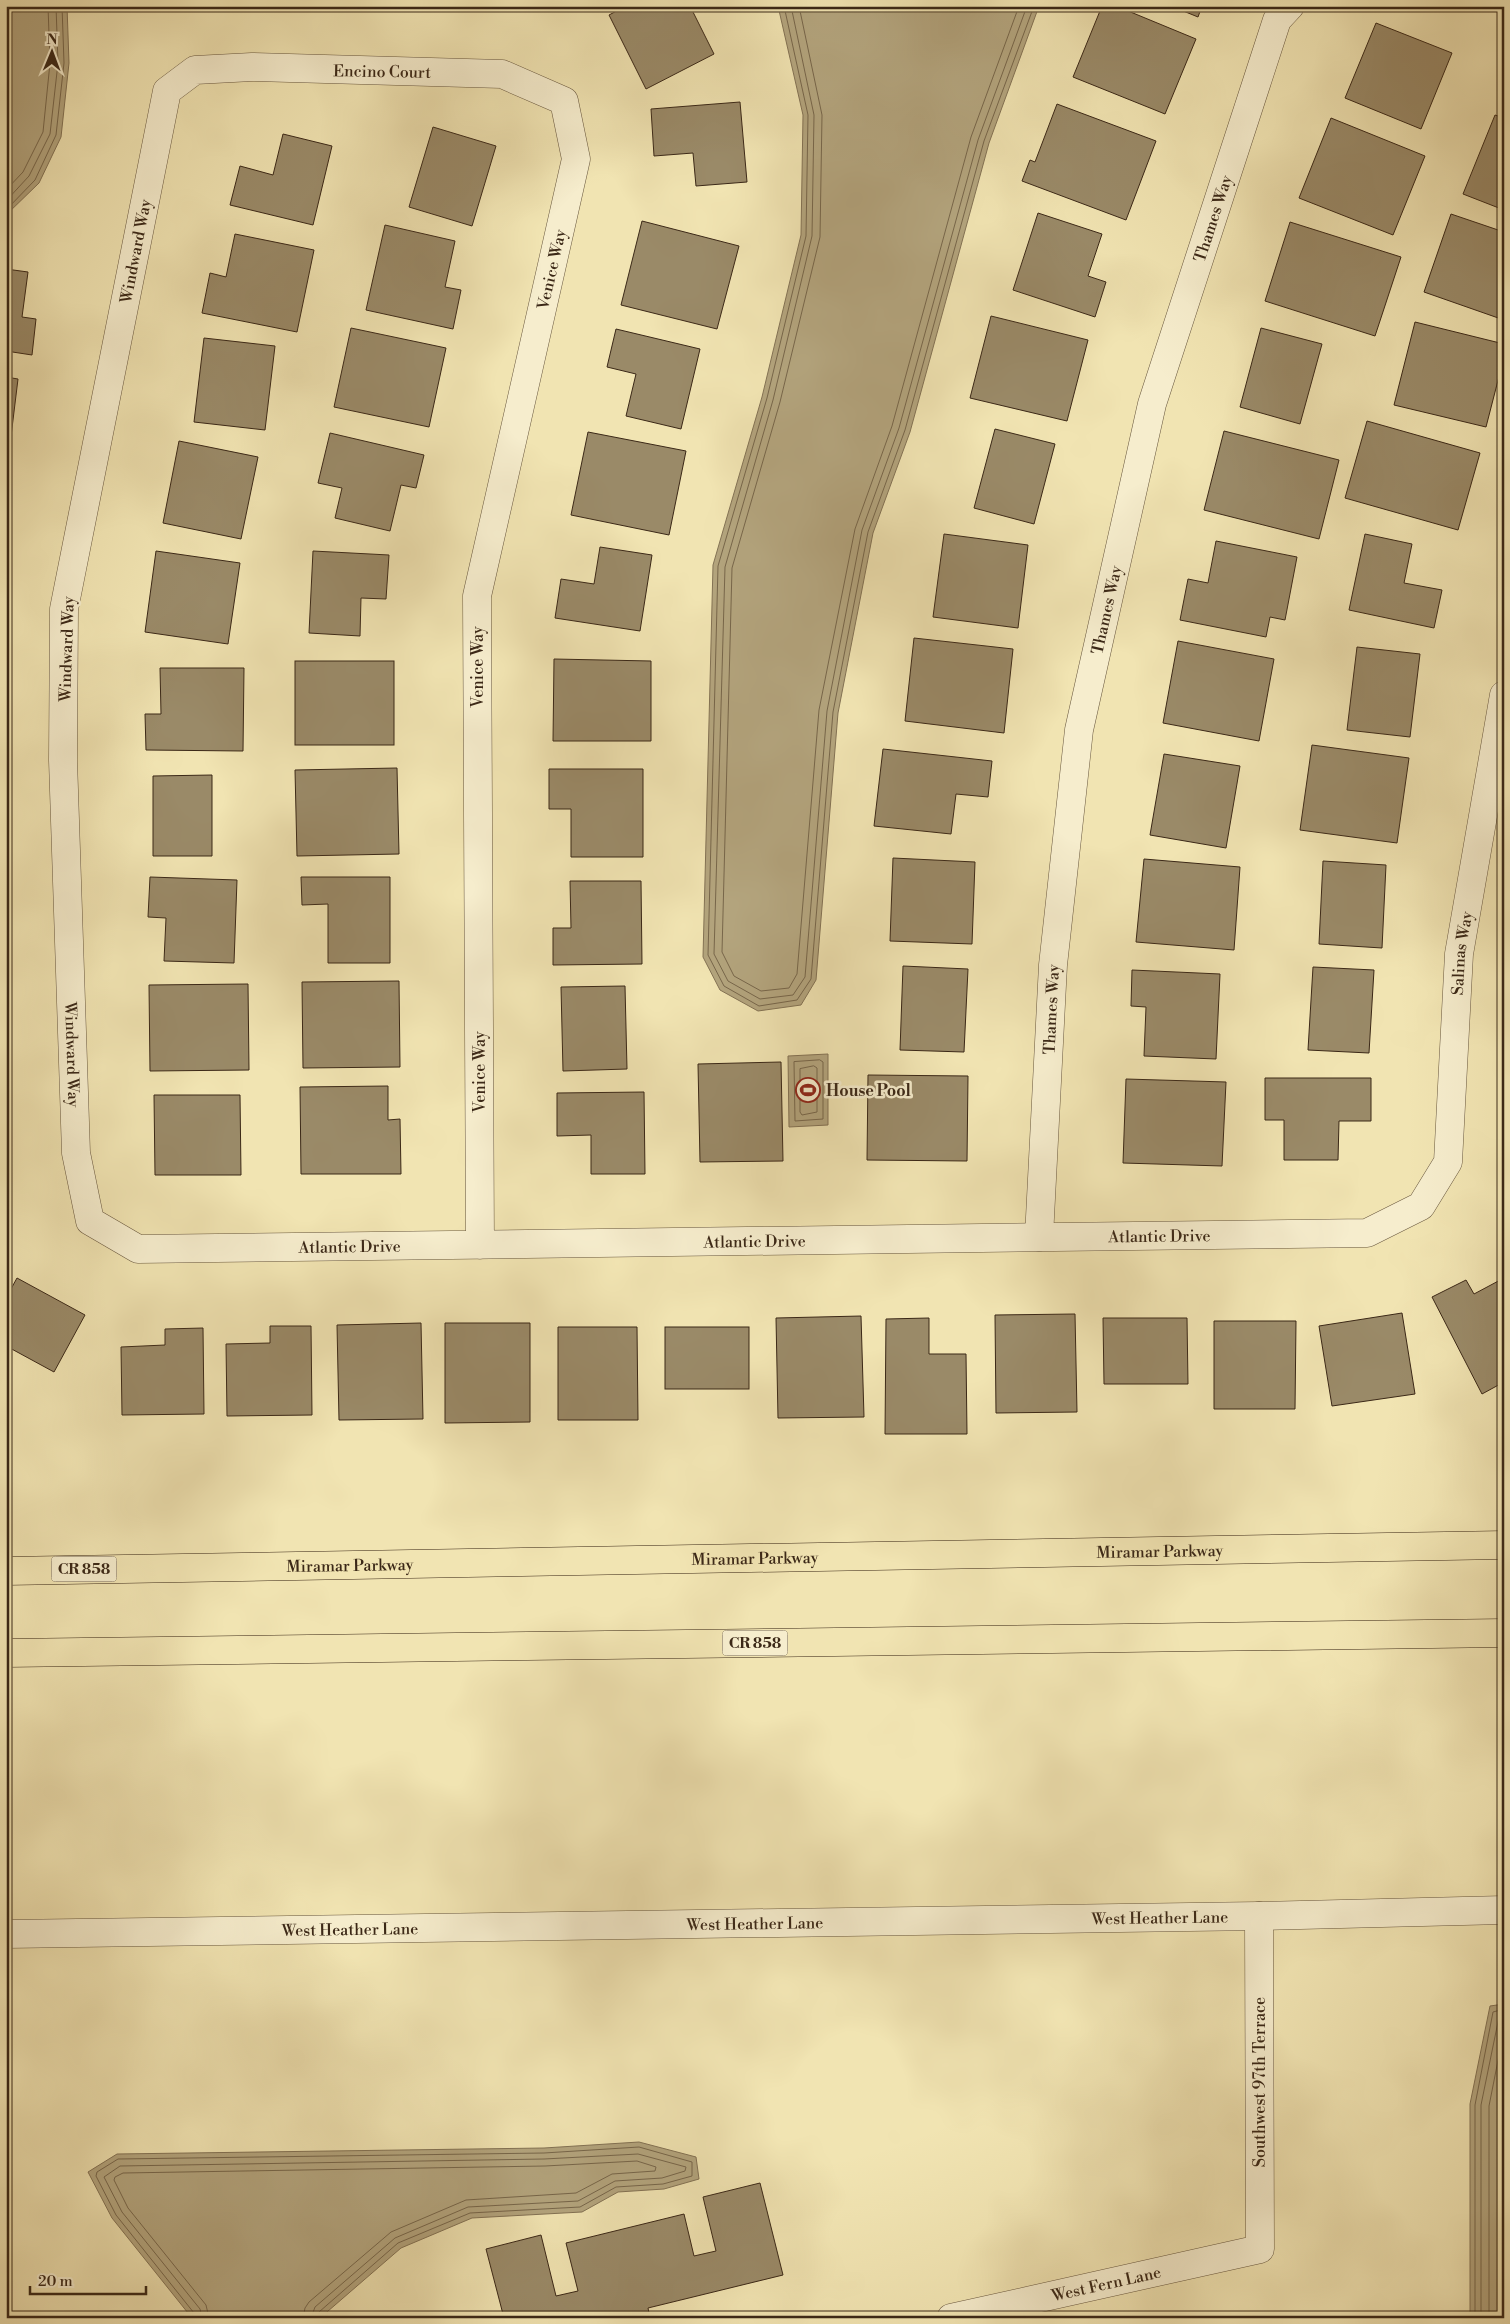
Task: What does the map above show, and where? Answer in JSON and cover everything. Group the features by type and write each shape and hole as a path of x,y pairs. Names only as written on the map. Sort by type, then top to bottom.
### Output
{"main road":[{"name":"Miramar Parkway","path":"6,1571 1504,1545"},
{"name":"CR 858","path":"6,1653 1504,1633"}],"street":[{"name":"Thames Way","path":"1039,1237 1053,965 1079,730 1152,404 1277,20 1290,6"},
{"name":"Encino Court","path":"195,70 252,67 502,74 564,101"},
{"name":"Windward Way","path":"90,1221 76,1153 64,760 64,609 167,91 195,70"},
{"name":"Venice Way","path":"480,1244 477,596 576,160 564,101"},
{"name":"Salinas Way","path":"1421,1206 1448,1162 1459,954 1502,710"},
{"name":"Atlantic Drive","path":"90,1221 138,1249 1367,1233 1421,1206"},
{"name":"West Heather Lane","path":"6,1934 1259,1916 1504,1910"},
{"name":"Southwest 97th Terrace","path":"1259,1916 1260,2249"},
{"name":"West Fern Lane","path":"951,2318 1260,2249"}],"water":[{"path":"6,6 67,6 69,63 61,137 39,183 6,215"},
{"path":"778,6 1039,6 989,143 910,432 873,533 838,713 816,980 801,1005 758,1011 720,990 703,957 713,565 762,397 801,235 803,115"},
{"name":"House Pool","path":"828,1054 828,1125 789,1127 788,1056"},
{"path":"1504,2004 1504,2318 1470,2318 1470,2104 1490,2006"},
{"path":"639,2142 696,2157 699,2179 664,2189 618,2192 582,2212 472,2218 401,2248 320,2318 192,2318 112,2218 88,2172 117,2154 544,2148"}],"building":[{"path":"626,6 690,6 714,54 646,89 609,15"},
{"path":"1102,6 1116,6 1196,39 1165,114 1073,77"},
{"path":"1171,6 1202,6 1198,17"},
{"path":"1376,23 1452,53 1421,129 1345,98"},
{"path":"740,102 747,182 696,186 693,153 654,156 651,109"},
{"path":"1057,104 1156,141 1126,220 1022,181 1030,160 1035,162"},
{"path":"1495,115 1504,118 1504,210 1463,194"},
{"path":"1331,118 1425,156 1393,235 1299,198"},
{"path":"433,127 496,146 472,226 409,207"},
{"path":"283,134 332,146 313,225 230,205 240,166 273,175"},
{"path":"1038,213 1102,234 1088,276 1106,282 1095,317 1013,290"},
{"path":"1451,214 1504,232 1504,320 1424,292"},
{"path":"642,221 739,246 717,329 621,305"},
{"path":"1290,222 1401,257 1375,336 1265,301"},
{"path":"385,225 455,241 445,287 461,290 453,329 366,310"},
{"path":"235,234 314,250 297,332 202,313 210,273 226,277"},
{"path":"6,269 28,272 22,317 36,319 32,355 6,351"},
{"path":"991,316 1088,340 1067,421 970,398"},
{"path":"1415,322 1504,344 1504,357 1486,427 1394,405"},
{"path":"351,328 446,348 429,427 334,407"},
{"path":"1261,328 1322,344 1300,424 1240,407"},
{"path":"616,329 700,349 681,429 626,416 636,374 607,367"},
{"path":"204,338 275,346 265,430 194,422"},
{"path":"6,377 18,379 8,461 6,460"},
{"path":"1367,421 1480,453 1458,530 1345,498"},
{"path":"995,429 1055,444 1034,524 974,508"},
{"path":"1224,431 1339,460 1319,539 1204,510"},
{"path":"588,432 686,451 669,535 571,515"},
{"path":"330,433 424,455 416,488 401,485 390,531 335,518 342,488 318,483"},
{"path":"179,441 258,457 241,539 163,523"},
{"path":"944,534 1028,545 1018,628 933,617"},
{"path":"1365,534 1412,544 1404,583 1442,590 1434,628 1349,610"},
{"path":"1216,541 1297,557 1285,620 1270,617 1266,637 1180,620 1188,579 1208,583"},
{"path":"600,547 652,555 640,631 555,618 561,579 594,584"},
{"path":"156,551 240,563 228,644 145,632"},
{"path":"313,551 389,555 386,599 361,598 360,636 309,633"},
{"path":"914,638 1013,649 1004,733 905,721"},
{"path":"1178,641 1274,659 1259,741 1163,723"},
{"path":"1357,647 1420,654 1410,737 1347,730"},
{"path":"554,659 651,661 651,741 553,741"},
{"path":"295,661 394,661 394,745 295,745"},
{"path":"160,668 244,668 243,751 146,750 145,714 161,714"},
{"path":"1312,745 1409,758 1397,843 1300,830"},
{"path":"883,749 992,761 988,797 956,794 951,834 874,826"},
{"path":"1164,754 1240,766 1226,848 1150,835"},
{"path":"397,768 399,854 297,856 295,770"},
{"path":"549,769 643,769 643,857 571,857 571,809 549,809"},
{"path":"212,775 212,856 153,856 153,776"},
{"path":"893,858 975,862 972,944 890,941"},
{"path":"1144,859 1240,867 1234,950 1136,942"},
{"path":"1323,861 1386,865 1382,948 1319,944"},
{"path":"150,877 237,880 234,963 164,961 166,918 148,917"},
{"path":"301,877 390,877 390,963 328,963 328,904 302,905"},
{"path":"570,881 641,881 642,964 553,965 553,928 571,928"},
{"path":"903,966 968,969 964,1052 900,1050"},
{"path":"1313,967 1374,970 1369,1053 1308,1050"},
{"path":"1132,970 1220,974 1216,1059 1144,1056 1146,1007 1131,1006"},
{"path":"399,981 400,1067 303,1068 302,982"},
{"path":"248,984 249,1070 150,1071 149,985"},
{"path":"625,986 627,1069 563,1071 561,987"},
{"path":"781,1062 783,1161 700,1162 698,1064"},
{"path":"868,1075 968,1076 967,1161 867,1160"},
{"path":"1265,1078 1371,1078 1371,1121 1339,1121 1338,1160 1284,1160 1284,1120 1265,1120"},
{"path":"1126,1079 1226,1082 1222,1166 1123,1163"},
{"path":"388,1086 388,1120 400,1119 401,1174 301,1174 300,1087"},
{"path":"644,1092 645,1174 591,1174 591,1135 557,1136 557,1093"},
{"path":"154,1095 240,1095 241,1175 155,1175"},
{"path":"17,1278 85,1315 54,1372 8,1347 6,1350 6,1298"},
{"path":"1504,1278 1504,1382 1482,1394 1432,1297 1466,1280 1474,1294"},
{"path":"1402,1313 1415,1394 1332,1406 1319,1326"},
{"path":"1075,1314 1077,1412 996,1413 995,1315"},
{"path":"861,1316 864,1417 778,1418 776,1318"},
{"path":"929,1318 929,1354 966,1354 967,1434 885,1434 886,1319"},
{"path":"1103,1318 1187,1318 1188,1384 1104,1384"},
{"path":"1214,1321 1296,1321 1295,1409 1214,1409"},
{"path":"421,1323 423,1419 339,1420 337,1325"},
{"path":"445,1323 530,1323 530,1422 445,1423"},
{"path":"270,1326 311,1326 312,1415 227,1416 226,1344 270,1343"},
{"path":"558,1327 637,1327 638,1420 558,1420"},
{"path":"665,1327 749,1327 749,1389 665,1389"},
{"path":"203,1328 204,1414 122,1415 121,1347 165,1345 165,1329"},
{"path":"760,2183 783,2275 648,2308 649,2313 630,2318 504,2318 486,2249 541,2235 556,2296 578,2291 566,2243 684,2214 694,2256 716,2251 703,2197"}],"place":[{"name":"House Pool","path":"808,1090"}]}
